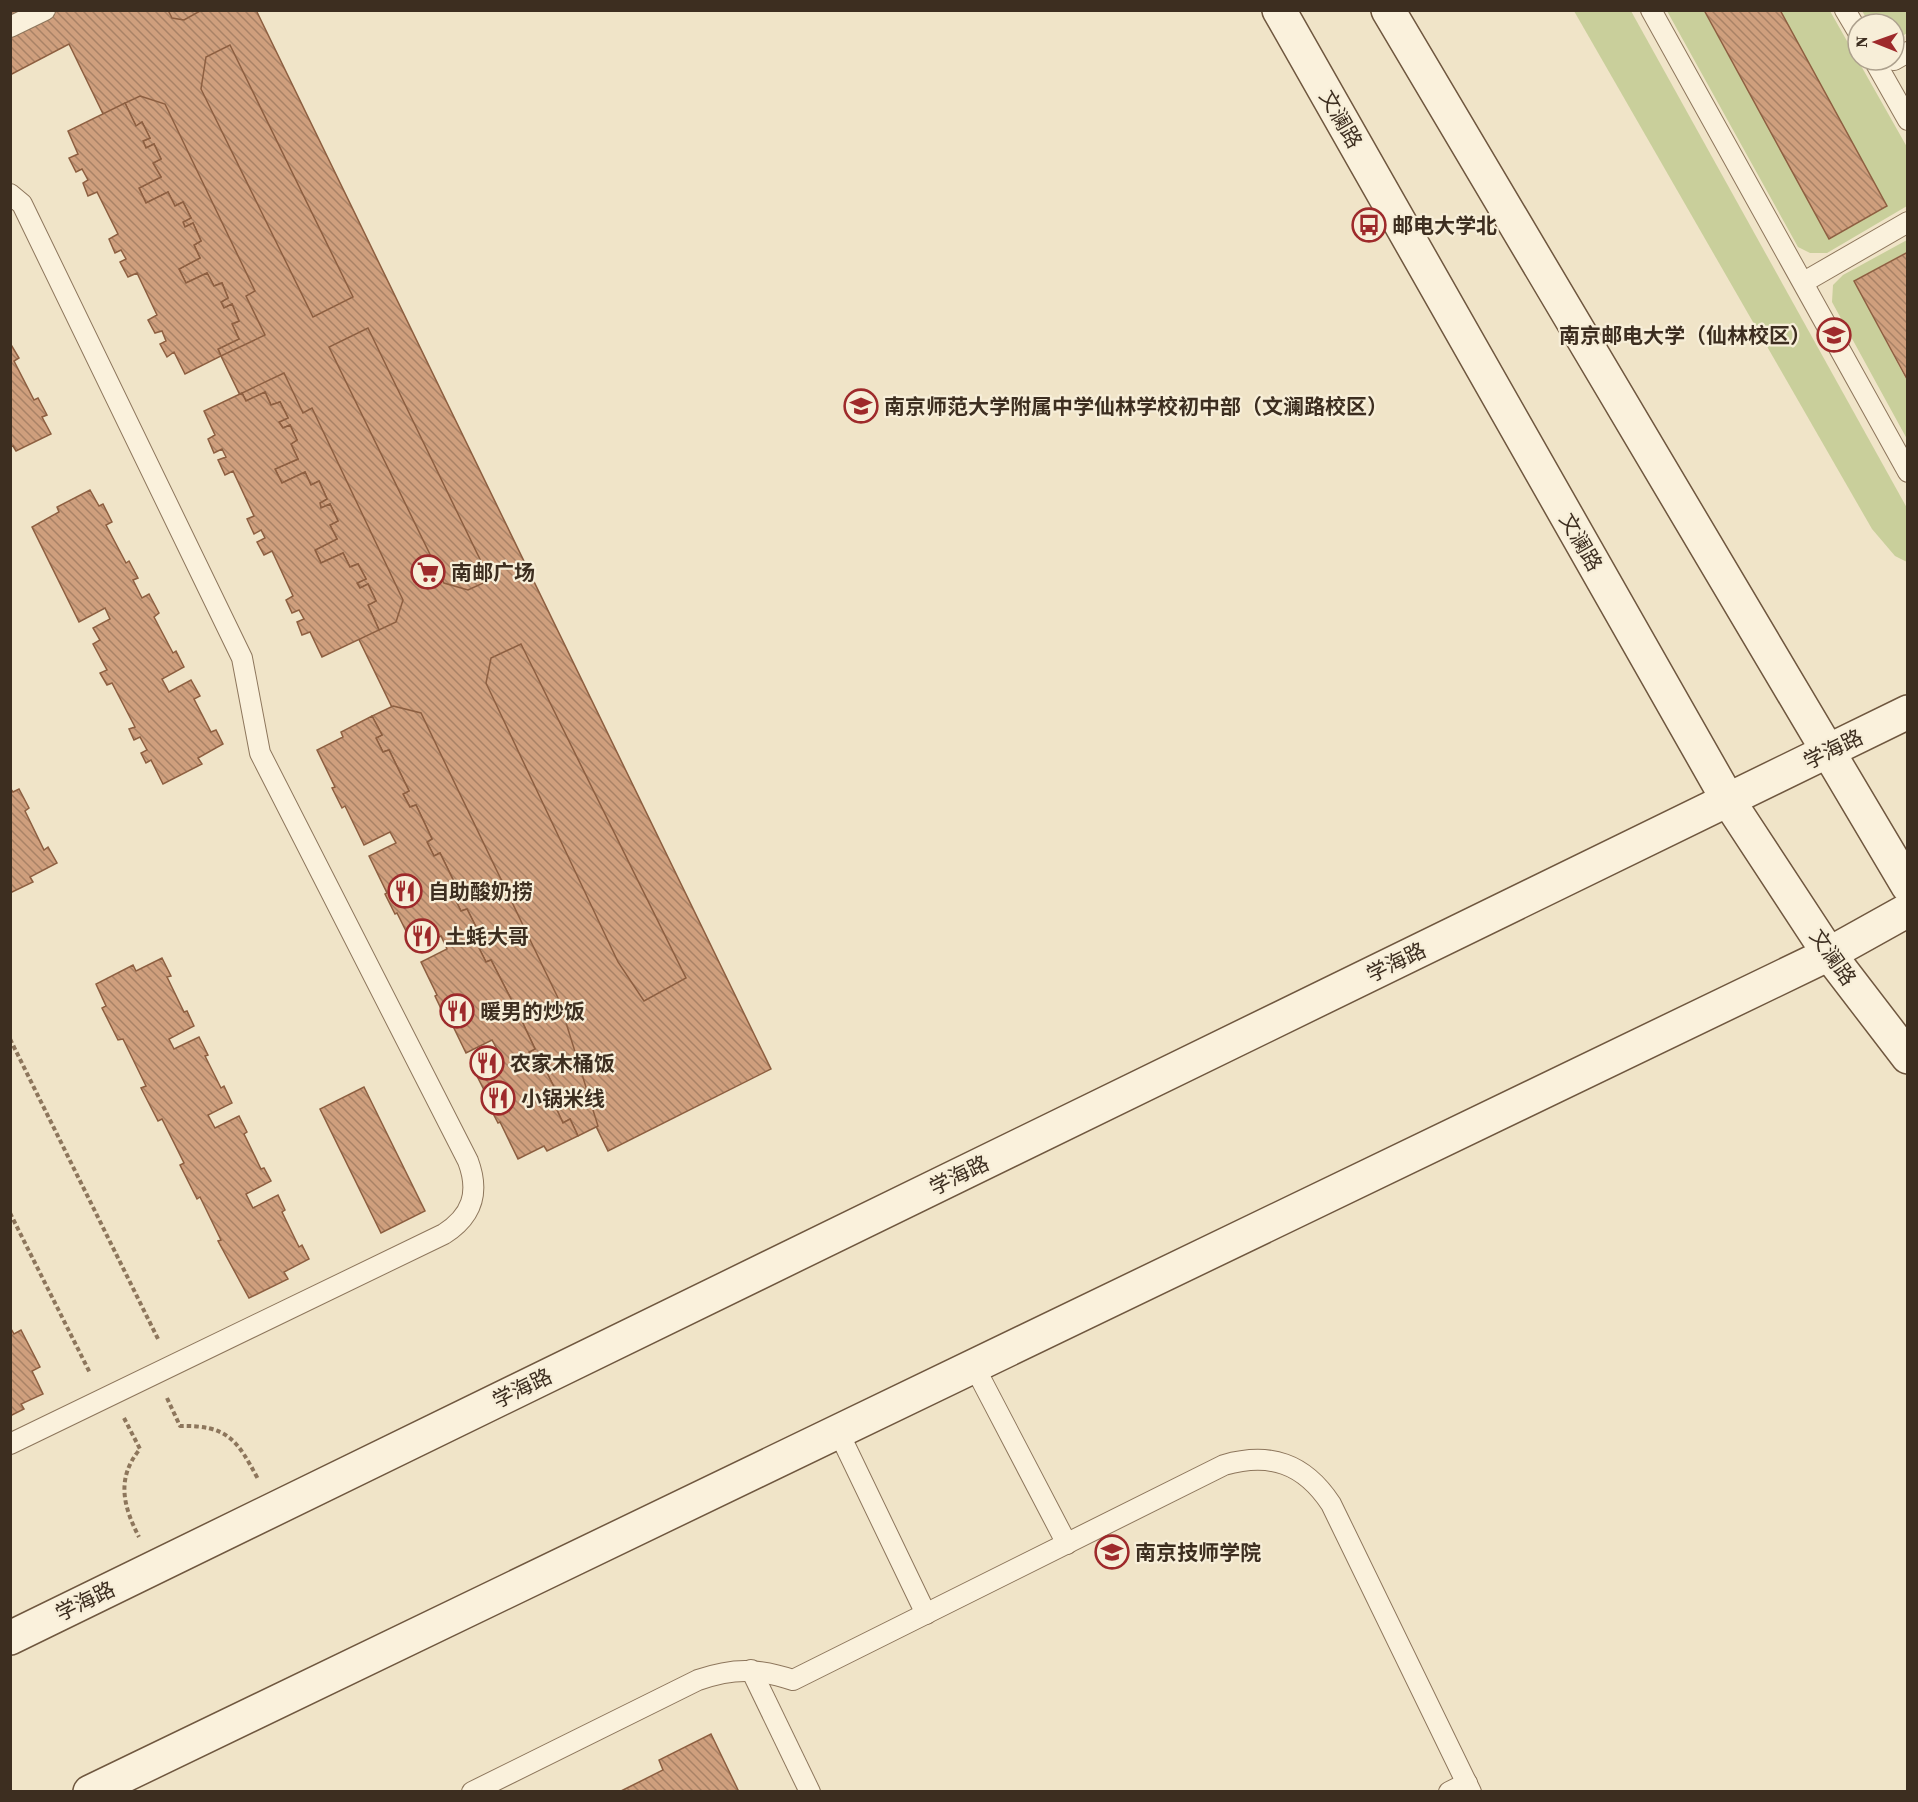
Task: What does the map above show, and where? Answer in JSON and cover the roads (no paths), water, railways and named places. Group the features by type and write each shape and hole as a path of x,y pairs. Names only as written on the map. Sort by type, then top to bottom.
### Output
{"main road":[{"name":"文澜路","path":"1279,10 1728,800 1829,954 1908,1057"},
{"path":"1388,10 1826,752 1908,886"},
{"name":"学海路","path":"10,1638 1908,712"},
{"path":"90,1791 1829,954 1908,910"}],"lane":[{"path":"10,27 45,10"},
{"path":"1651,10 1908,472"},
{"path":"1889,72 1908,120"},
{"path":"10,194 22,204 242,658 260,753 468,1161 474,1180 473,1199 467,1213 457,1226 444,1234 10,1444"},
{"path":"1804,282 1908,222"},
{"path":"974,1366 1067,1544"},
{"path":"838,1431 926,1614"},
{"path":"472,1791 698,1680 719,1672 751,1670 776,1674 793,1680 1224,1465 1242,1460 1260,1459 1294,1468 1322,1490 1331,1504 1463,1789"},
{"path":"751,1670 810,1791"}],"place":[{"name":"邮电大学北","path":"1369,225"},
{"name":"南京邮电大学（仙林校区）","path":"1834,335"},
{"name":"南京师范大学附属中学仙林学校初中部（文澜路校区）","path":"861,406"},
{"name":"南邮广场","path":"428,572"},
{"name":"自助酸奶捞","path":"405,891"},
{"name":"土蚝大哥","path":"422,936"},
{"name":"暖男的炒饭","path":"457,1011"},
{"name":"农家木桶饭","path":"487,1063"},
{"name":"小锅米线","path":"498,1098"},
{"name":"南京技师学院","path":"1112,1552"}]}
